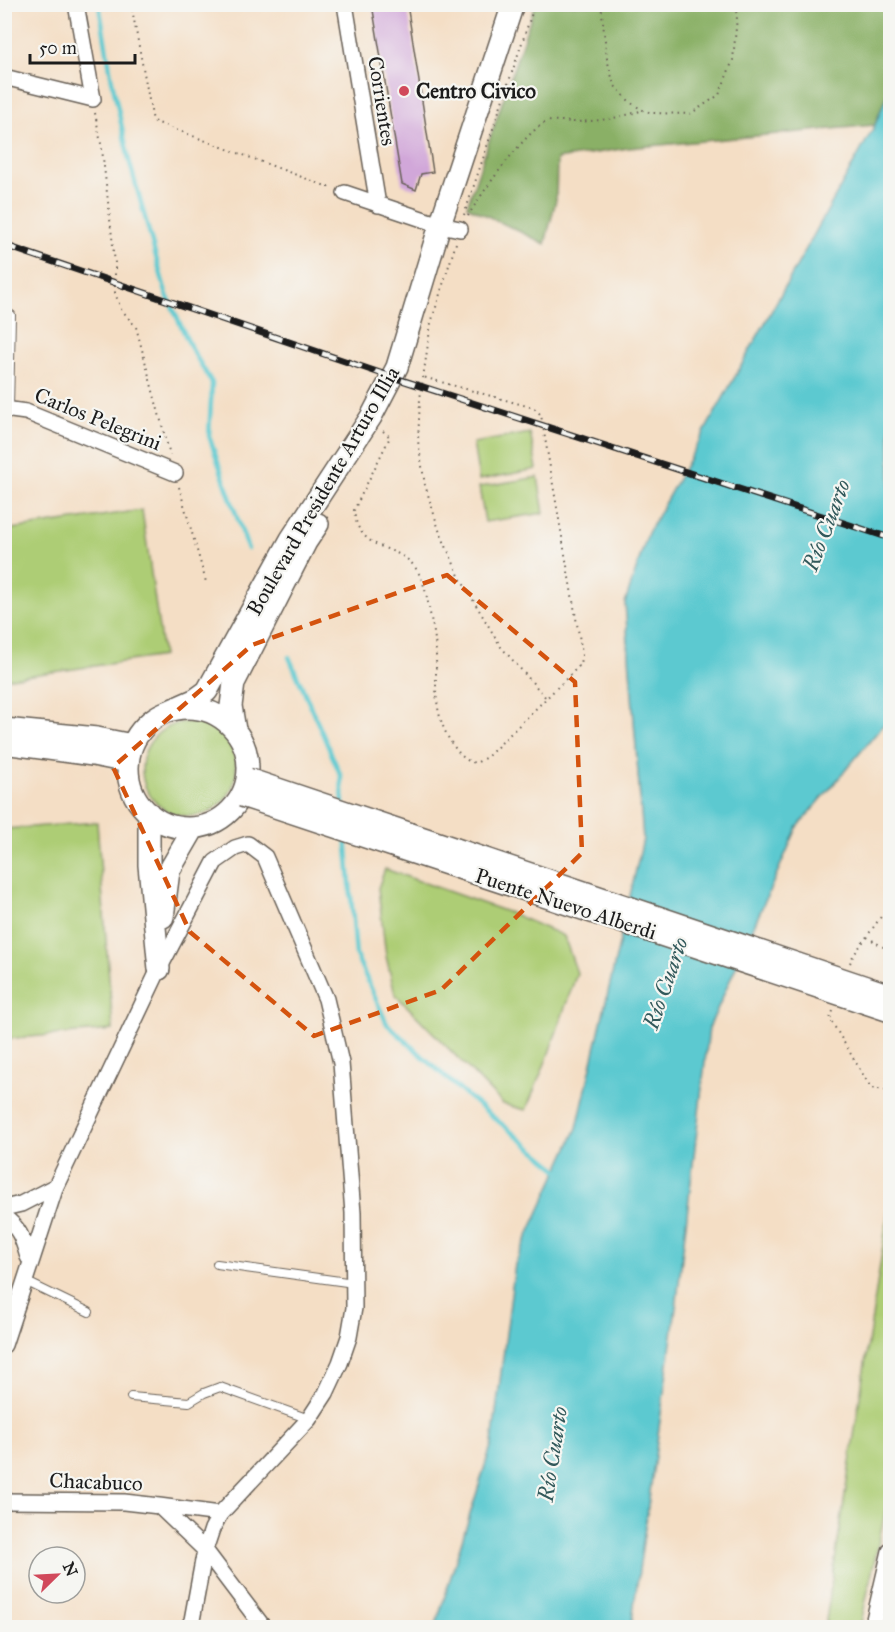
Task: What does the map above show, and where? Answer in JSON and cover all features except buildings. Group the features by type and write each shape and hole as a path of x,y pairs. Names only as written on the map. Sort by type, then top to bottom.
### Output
{"main road":[{"name":"Boulevard Presidente Arturo Illia","path":"235,730 231,706 234,683 306,542 379,427 406,370 450,227 513,4"},
{"name":"Boulevard Presidente Arturo Illia","path":"171,710 196,699 207,691 291,539 384,394 397,367 450,227 525,4"},
{"path":"194,708 217,715 235,730 244,746 248,764 245,788 230,811 214,823 194,828 178,827 162,822 139,802 132,789 130,754 141,731 154,718 171,710 194,708"},
{"path":"4,729 97,738 130,754"},
{"path":"4,743 93,755 130,754"},
{"name":"Puente Nuevo Alberdi","path":"245,788 891,995"},
{"name":"Puente Nuevo Alberdi","path":"245,788 891,1011"},
{"path":"149,813 149,865 159,969"},
{"path":"159,969 169,871 194,828"}],"street":[{"path":"4,76 93,99 76,4"},
{"name":"Corrientes","path":"345,4 378,204"},
{"path":"345,193 450,227"},
{"name":"Carlos Pelegrini","path":"7,409 26,412 175,473"},
{"path":"4,1345 56,1186 159,969 215,862 235,848 248,844 265,857 326,999 341,1064 353,1213 354,1308 346,1346 326,1393 309,1419 220,1514 205,1550 192,1620 188,1628"},
{"path":"4,1208 21,1204 56,1186"},
{"path":"4,1217 13,1223 22,1235 28,1257"},
{"name":"Chacabuco","path":"4,1502 124,1502 159,1506 205,1550 264,1628"},
{"path":"159,1506 220,1514"},
{"path":"872,1628 891,1551"}],"lane":[{"path":"4,314 11,315 7,357 7,409"},
{"path":"217,1264 354,1283"},
{"path":"25,1281 89,1312"},
{"path":"131,1397 189,1402 220,1387 309,1419"}],"path":[{"path":"131,4 153,121 345,193"},
{"path":"535,4 450,227 431,323 423,377 418,441 426,485 439,530 460,578 501,647 548,699"},
{"path":"601,4 607,59 614,85 631,103 643,110 652,113 690,114 719,95 733,60 737,17 735,4"},
{"path":"93,99 102,149 115,293 121,309 136,327 206,582"},
{"path":"450,227 481,195 516,150 543,123 604,120 625,117 643,110"},
{"path":"379,427 390,437 354,510 355,522 363,534 378,546 408,560 416,568 423,584 436,638 435,697 441,721 448,736 467,762 476,763 488,756 548,699 579,666 582,656 541,415 534,408 423,377"},
{"path":"867,937 891,951"}],"highlighted area":[{"path":"447,575 575,682 582,853 441,990 314,1036 190,932 113,767 252,645"}],"green space":[{"path":"535,5 890,5 890,87 875,125 628,148 557,159 556,200 545,244 467,206"},
{"path":"530,433 537,469 479,480 473,443"},
{"path":"538,477 544,513 485,522 479,487"},
{"path":"142,510 163,656 5,679 5,530"},
{"path":"189,722 207,725 222,736 233,751 236,769 233,787 222,802 207,813 189,816 171,813 156,802 145,787 142,769 145,751 156,736 171,725"},
{"path":"97,822 113,1030 5,1039 5,829"},
{"path":"385,869 513,914 564,936 577,973 526,1110 503,1104 395,994 386,956 378,888"},
{"path":"890,1199 890,1490 860,1627 825,1627"}],"water":[{"name":"Río Cuarto","path":"890,87 890,717 797,828 709,1028 677,1300 631,1627 435,1628 492,1443 515,1264 577,1128 643,839 625,603 648,533 875,125"}],"waterway":[{"path":"99,4 129,160 166,293 191,348 212,383 209,436 248,549"},
{"path":"289,657 341,776 343,803"},
{"path":"346,836 356,955 387,1024 461,1091 561,1172"}],"railway":[{"path":"4,245 380,373 890,538"}],"place":[{"name":"Centro Civico","path":"404,91"}]}
